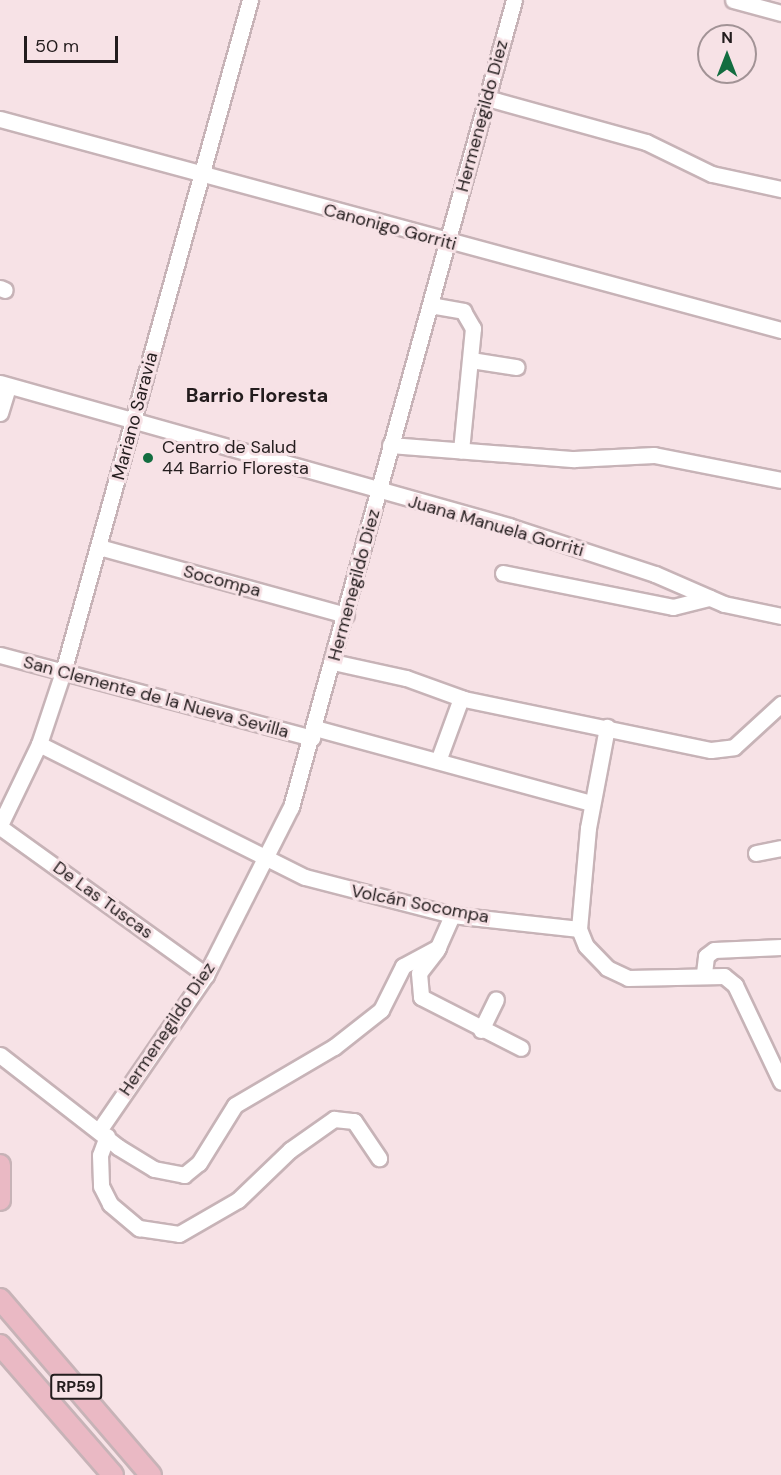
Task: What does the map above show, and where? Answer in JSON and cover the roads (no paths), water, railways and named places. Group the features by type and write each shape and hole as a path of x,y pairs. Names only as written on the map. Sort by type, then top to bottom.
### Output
{"main road":[{"path":"0,1165 0,1200"},
{"name":"RP59","path":"0,1299 151,1475"},
{"name":"RP59","path":"0,1345 113,1475"}],"street":[{"name":"Mariano Saravia","path":"0,826 39,744 63,672 250,0"},
{"name":"Hermenegildo Diez","path":"103,1132 206,975 268,860 313,733 513,0"},
{"path":"733,0 781,13"},
{"path":"487,98 646,142 712,174 781,189"},
{"name":"Canonigo Gorriti","path":"0,119 448,243 781,330"},
{"path":"430,305 465,313 473,327 461,450"},
{"path":"471,360 516,367"},
{"path":"0,413 4,385"},
{"name":"Juana Manuela Gorriti","path":"4,385 379,493 509,526 655,574 710,598 781,615"},
{"path":"390,445 574,459 654,455 781,480"},
{"name":"Socompa","path":"99,547 346,615"},
{"path":"503,573 673,607 710,598"},
{"name":"San Clemente de la Nueva Sevilla","path":"0,655 313,733 438,761 592,803"},
{"path":"333,662 406,678 461,698 719,751 734,747 781,704"},
{"path":"438,761 461,698"},
{"path":"607,727 592,803 579,929 586,946 617,975 644,980 704,973 735,985 781,1082"},
{"name":"Volcán Socompa","path":"39,744 268,860 329,885 452,915 579,929"},
{"name":"De Las Tuscas","path":"0,826 206,975"},
{"path":"756,853 781,848"},
{"path":"452,915 438,947 419,973 421,997 481,1030 521,1048"},
{"path":"704,973 706,956 714,950 781,946"},
{"path":"0,1055 153,1169 172,1175 190,1171 235,1105 355,1032 381,1010 407,961 438,947"},
{"path":"481,1030 496,999"},
{"path":"103,1132 100,1155 101,1186 110,1204 139,1228 179,1234 238,1200 290,1150 334,1119 354,1121 380,1158"}],"place":[{"name":"Centro de Salud 44 Barrio Floresta","path":"148,458"}],"district":[{"name":"Barrio Floresta","path":"257,395"}]}
